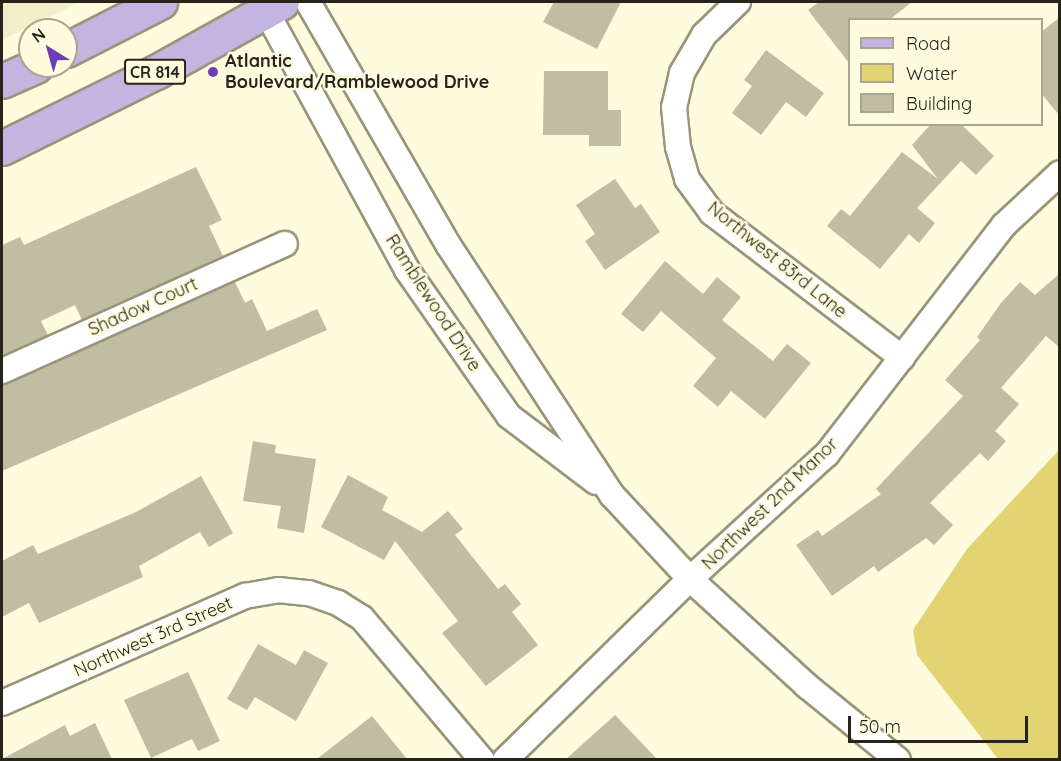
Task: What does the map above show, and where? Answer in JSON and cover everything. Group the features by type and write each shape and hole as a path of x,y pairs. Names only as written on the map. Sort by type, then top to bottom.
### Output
{"main road":[{"path":"78,44 160,2"},
{"name":"CR 814","path":"2,148 156,72 274,6"},
{"path":"2,81 18,74"}],"street":[{"name":"Ramblewood Drive","path":"308,2 448,246 612,495 690,579 807,686 898,759"},
{"name":"Northwest 83rd Lane","path":"738,2 704,35 682,73 674,107 678,147 687,179 712,213 902,358"},
{"name":"Ramblewood Drive","path":"274,6 407,270 509,416 612,495"},
{"name":"Northwest 2nd Manor","path":"505,759 690,579 827,454 1004,225 1059,173"},
{"name":"Shadow Court","path":"2,370 285,244"},
{"name":"Northwest 3rd Street","path":"2,703 245,596 278,590 309,593 338,603 362,618 482,759"}],"shaded area":[{"path":"2,2 80,2 47,18 18,18 18,32 2,40"}],"water":[{"path":"1059,450 1059,759 998,759 917,655 913,630 967,549"}],"building":[{"path":"554,2 621,2 597,49 543,22"},
{"path":"819,2 912,2 892,18 848,18 848,62 808,10"},
{"path":"1059,18 1059,115 1043,95 1043,30"},
{"path":"766,50 824,93 806,117 786,102 761,135 732,113 752,86 744,80"},
{"path":"544,71 608,71 608,110 621,110 621,146 589,146 589,135 543,135"},
{"path":"929,126 963,126 994,156 976,175 961,161 917,208 935,223 919,243 909,234 880,269 827,226 841,209 850,216 902,152 938,179 912,145"},
{"path":"196,167 222,220 209,226 223,256 82,320 75,305 41,321 48,335 2,356 2,245 20,237 24,245"},
{"path":"615,179 635,208 641,204 660,232 605,270 585,241 595,234 576,205"},
{"path":"665,261 703,294 717,277 741,297 722,320 773,361 787,344 811,363 765,419 731,391 718,407 693,386 716,358 661,311 643,332 621,314"},
{"path":"1059,274 1059,347 1046,336 1001,388 1019,404 995,431 1006,441 988,461 980,453 930,503 953,525 934,545 926,538 878,572 874,566 832,596 796,545 818,530 822,536 881,494 876,489 963,396 945,380 980,340 977,337 1001,303 1020,282 1035,295"},
{"path":"235,282 245,303 252,299 267,331 317,309 327,330 2,471 2,385"},
{"path":"253,441 276,445 275,453 316,459 304,533 277,528 281,506 243,501"},
{"path":"348,475 388,497 382,510 422,532 448,511 463,529 455,535 498,589 505,584 521,604 512,612 538,645 486,686 442,633 458,621 395,541 384,560 321,527"},
{"path":"201,476 233,533 209,547 200,532 139,566 143,577 39,623 29,603 2,617 2,561 33,545 38,554 136,512"},
{"path":"258,644 296,665 304,650 328,663 296,721 255,697 247,710 227,699"},
{"path":"188,672 220,741 198,751 192,739 151,758 124,700"},
{"path":"615,715 657,759 566,759"},
{"path":"372,716 407,759 317,759"},
{"path":"95,723 112,759 2,759 65,725 70,736"}],"place":[{"name":"Atlantic Boulevard/Ramblewood Drive","path":"213,72"}]}
